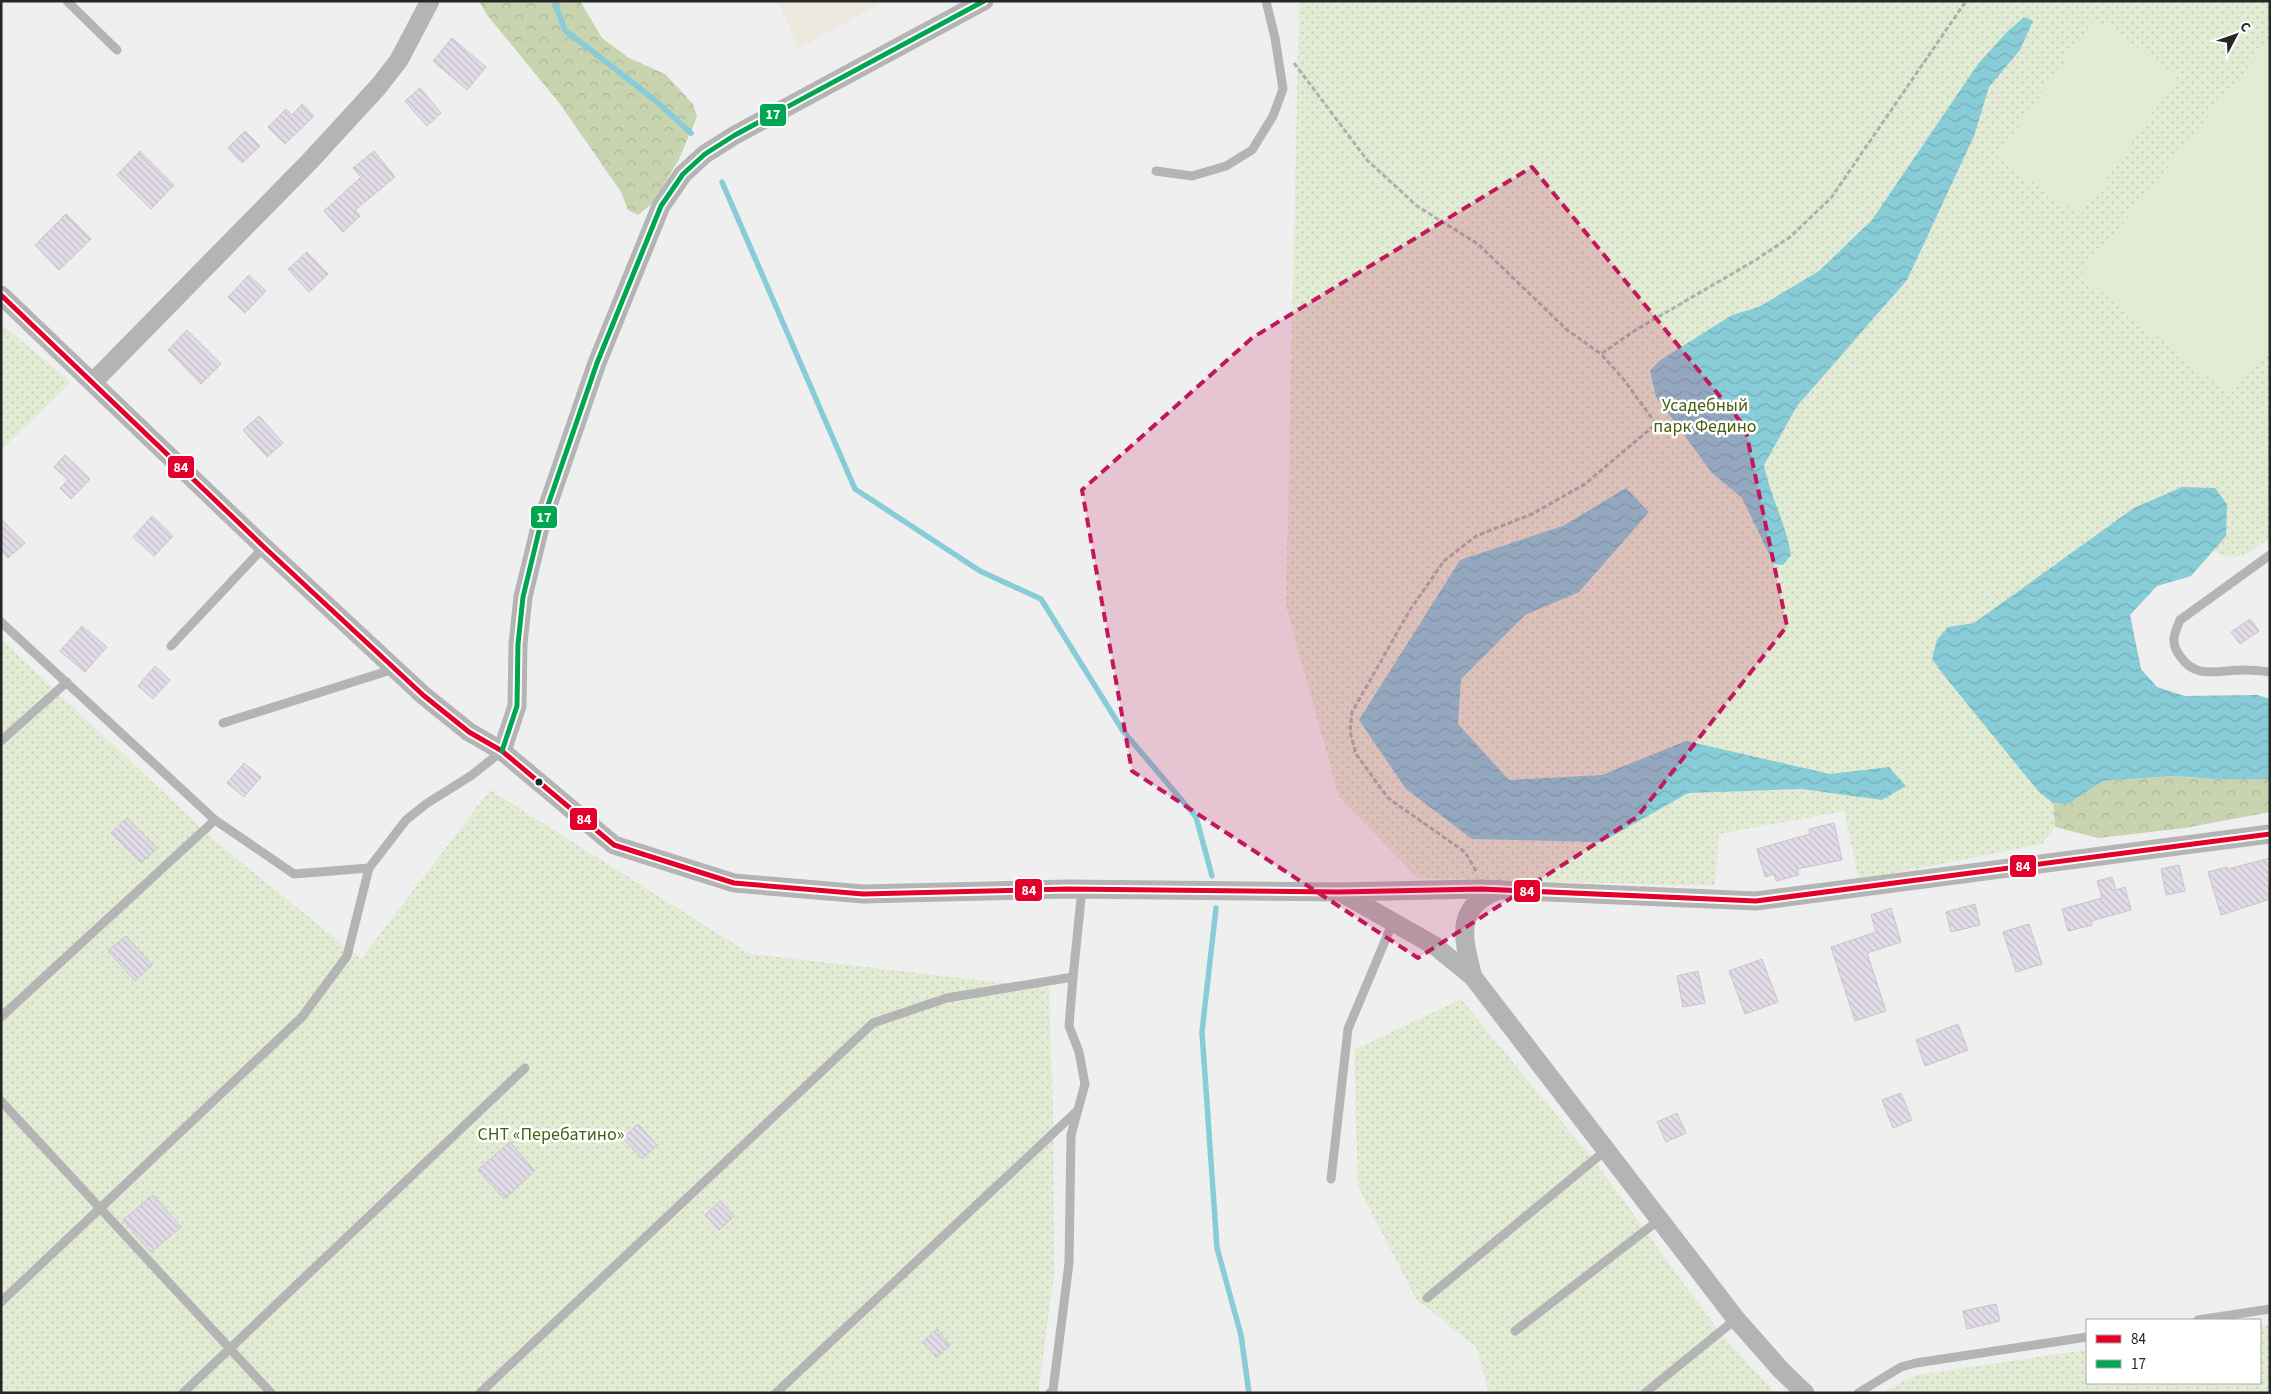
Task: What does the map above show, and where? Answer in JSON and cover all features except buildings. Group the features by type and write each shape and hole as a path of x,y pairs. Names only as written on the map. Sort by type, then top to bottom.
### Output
{"street":[{"path":"93,382 310,161 378,87 399,60 430,1"},
{"path":"502,751 516,706 518,644 523,597 538,531 597,363 661,206 683,174 705,154 735,134 984,1"},
{"path":"1,295 394,669 469,732 502,751 614,844 734,883 863,894 1082,889 1339,892 1490,889 1702,897 1756,901 2270,834"},
{"path":"1473,977 1464,938 1467,916 1490,889"},
{"path":"1339,892 1435,946 1473,977 1736,1319 1781,1370 1805,1393"}],"lane":[{"path":"66,1 117,50"},
{"path":"1156,171 1192,176 1226,166 1252,150 1273,116 1282,89 1275,38 1266,1"},
{"path":"171,646 264,547"},
{"path":"2270,555 2180,620 2173,637 2174,648 2185,664 2198,672 2246,670 2270,672"},
{"path":"1,622 216,820 294,874 369,868"},
{"path":"223,722 394,669"},
{"path":"1,741 66,682"},
{"path":"1,1302 302,1017 347,956 369,868 406,820 426,804 472,775 502,751"},
{"path":"1,1017 216,820"},
{"path":"1053,1392 1069,1263 1072,1135 1085,1084 1079,1052 1069,1026 1082,889"},
{"path":"1331,1179 1348,1029 1393,922"},
{"path":"480,1393 873,1023 947,998 1073,977"},
{"path":"182,1393 525,1068"},
{"path":"1,1101 271,1393"},
{"path":"776,1393 1078,1110"},
{"path":"1427,1298 1606,1150"},
{"path":"1514,1331 1659,1220"},
{"path":"2205,1319 2270,1309"},
{"path":"1645,1393 1736,1319"},
{"path":"1858,1393 1902,1367 1916,1363 2086,1337"}],"path":[{"path":"1601,354 1634,331 1761,257 1790,237 1831,198 1966,1"},
{"path":"1275,38 1367,160 1417,206 1478,244 1566,329 1601,354 1625,381 1656,424 1585,484 1532,514 1476,536 1444,561 1410,610 1352,712 1350,732 1356,754 1388,798 1465,852 1490,889"}],"highlighted area":[{"path":"1532,167 1745,427 1787,626 1637,817 1418,958 1132,771 1082,490 1252,338"}],"shaded area":[{"path":"778,1 884,1 799,49"}],"green space":[{"path":"479,1 580,1 602,38 629,58 665,74 693,104 697,117 679,159 653,203 638,215 628,210 621,192 560,104 487,15"},
{"name":"Усадебный парк Федино","path":"1299,1 2270,1 2270,538 2250,552 2236,557 2229,557 2213,551 2191,576 2157,586 2130,615 2141,669 2157,687 2185,696 2257,695 2270,699 2270,779 2214,779 2174,776 2103,781 2068,804 2053,803 2055,827 2042,844 1859,880 1844,811 1719,834 1715,886 1418,878 1339,797 1286,605"},
{"path":"2095,18 2178,76 2080,216 1997,157"},
{"path":"2270,40 2270,346 2230,395 2081,275"},
{"path":"1,324 71,382 1,450"},
{"name":"СНТ «Перебатино»","path":"1,639 215,841 361,959 490,790 750,954 1049,988 1053,1110 1054,1274 1039,1386 1040,1393 1,1393"},
{"path":"2174,776 2214,779 2270,779 2270,812 2185,828 2098,838 2055,827 2053,803 2068,804 2103,781"},
{"path":"1461,999 1596,1163 1721,1334 1775,1393 1489,1393 1476,1347 1416,1299 1358,1186 1354,1050"},
{"path":"2270,1324 2270,1393 1880,1393 1917,1375 2086,1350 2086,1384 2261,1384 2261,1326"}],"water":[{"path":"2024,17 2033,21 2020,50 1989,87 1974,136 1907,280 1797,406 1764,465 1786,532 1791,555 1783,565 1774,564 1742,498 1712,473 1656,397 1650,371 1659,361 1732,315 1759,307 1819,271 1872,220 1978,64 2005,34"},
{"path":"2182,487 2215,488 2227,504 2226,536 2191,576 2157,586 2130,615 2141,669 2157,687 2185,696 2257,695 2270,699 2270,779 2214,779 2174,776 2103,781 2068,804 2053,803 2039,792 1932,659 1937,640 1948,627 1974,623 2134,508"},
{"path":"1626,488 1649,512 1579,592 1525,615 1461,679 1458,724 1509,780 1602,775 1686,741 1830,774 1889,767 1906,786 1882,800 1802,789 1688,793 1602,842 1472,839 1406,789 1359,720 1460,560 1563,526"}],"waterway":[{"path":"554,1 565,30 656,101 691,133"},
{"path":"722,182 855,489 980,571 1041,599 1123,731 1196,817 1212,876"},
{"path":"1216,908 1202,1032 1217,1248 1241,1335 1249,1393"}],"transit line":[{"name":"17","path":"502,751 517,706 518,644 523,597 539,531 597,363 661,206 683,174 705,154 735,135 984,1"},
{"name":"84","path":"1,295 264,547 423,695 469,732 502,751 614,845 734,883 863,894 1068,889 1339,892 1481,889 1756,901 2270,834"}]}
